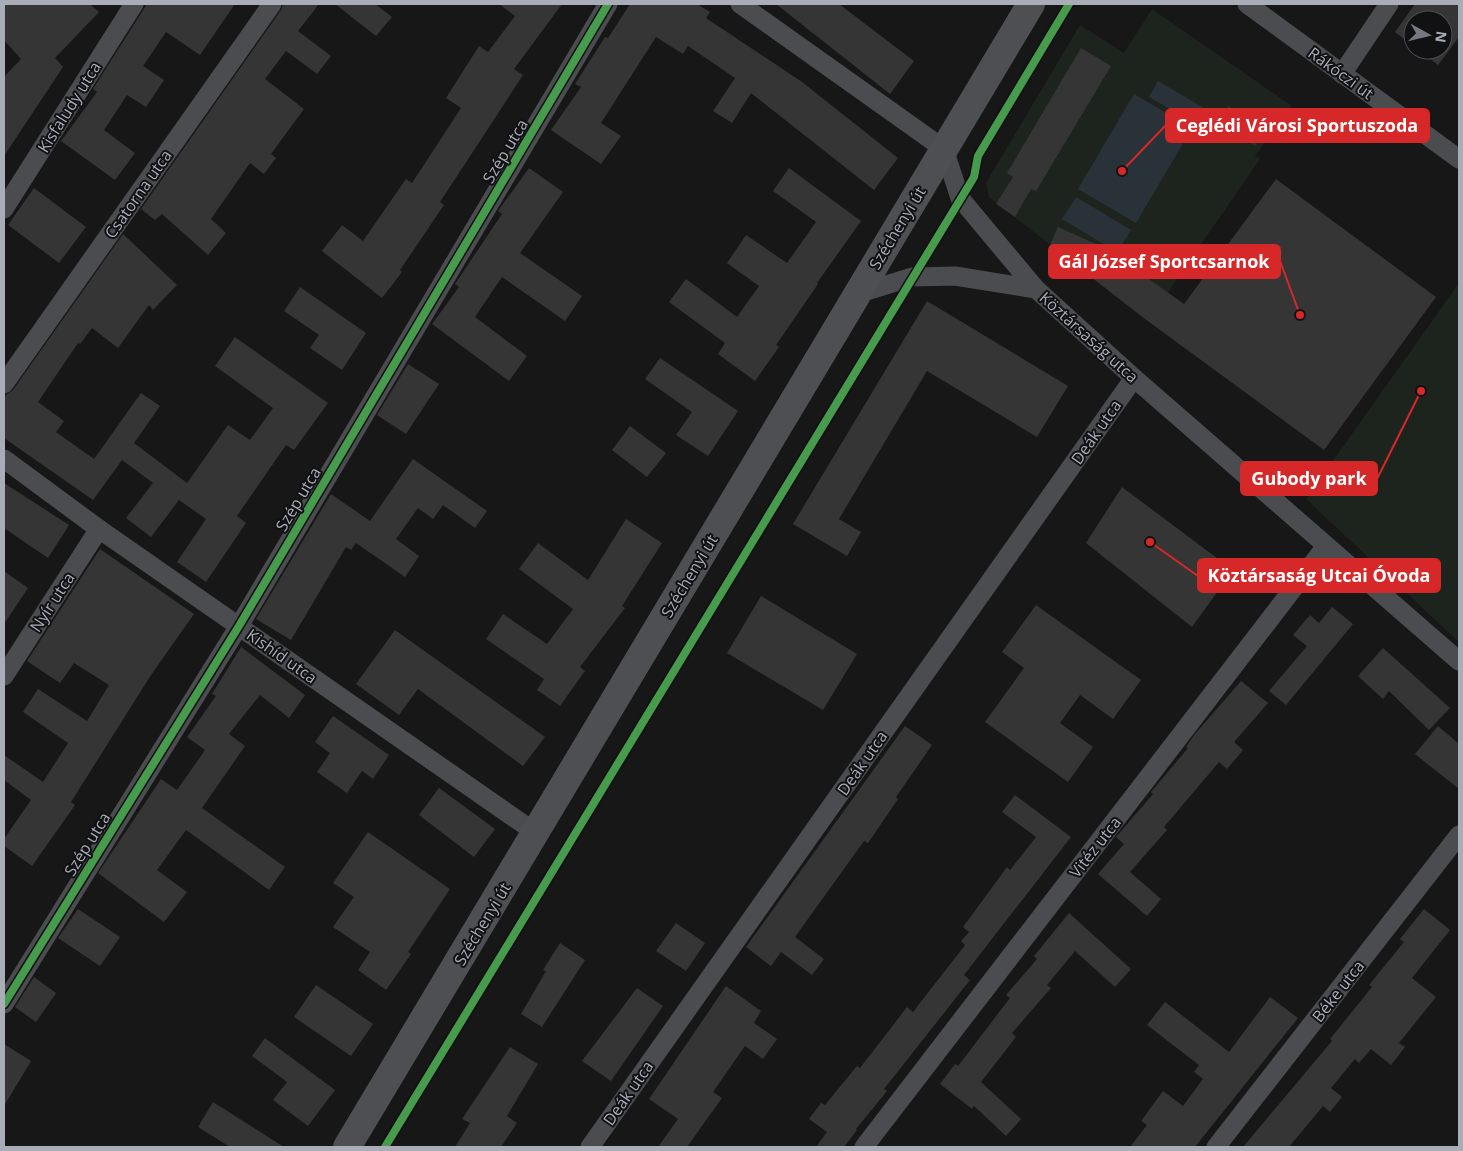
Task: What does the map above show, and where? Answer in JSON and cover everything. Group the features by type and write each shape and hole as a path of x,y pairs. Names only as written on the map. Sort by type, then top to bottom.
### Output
{"main road":[{"name":"Széchenyi út","path":"347,1147 1031,4"}],"street":[{"name":"Kisfaludy utca","path":"4,210 134,4"},
{"name":"Csatorna utca","path":"4,384 272,4"},
{"name":"Szép utca","path":"4,1004 239,626 608,4"},
{"path":"740,4 944,149"},
{"name":"Rákóczi út","path":"1247,4 1459,159"},
{"path":"1342,74 1389,4"},
{"name":"Köztársaság utca","path":"944,149 960,198 1036,289 1134,378 1459,661"},
{"path":"857,294 912,277 955,276 1036,289"},
{"name":"Deák utca","path":"590,1147 1134,378"},
{"name":"Kishíd utca","path":"4,459 100,529 536,834"},
{"name":"Nyír utca","path":"4,676 100,529"},
{"name":"Vitéz utca","path":"864,1147 1326,546"},
{"name":"Béke utca","path":"1216,1147 1459,835"}],"shaded area":[{"path":"1152,9 1292,106 1255,156 1260,159 1148,321 989,197 986,183 1080,25 1124,53"},
{"path":"1158,81 1204,108 1195,124 1149,97"},
{"path":"1134,94 1192,128 1136,223 1078,189"},
{"path":"1228,106 1265,129 1255,146 1218,123"},
{"path":"1076,197 1131,230 1117,252 1062,219"},
{"path":"1459,283 1459,642 1306,499"}],"building":[{"path":"4,4 90,4 99,12 55,58 63,67 4,156 4,77 21,59 4,40"},
{"path":"147,4 235,4 200,55 166,32 143,66 164,80 146,107 127,95 104,130 135,153 115,180 61,141 97,92 93,89"},
{"path":"283,4 319,4 298,31 331,56 317,74 286,51 265,79 304,109 271,154 276,158 264,174 250,163 211,219 226,233 208,255 162,214 155,220 141,209 281,10"},
{"path":"335,4 375,4 392,17 376,36"},
{"path":"499,4 562,4 514,69 523,75 440,202 444,205 400,270 402,272 382,298 322,251 342,225 363,241 406,179 412,183 461,108 446,98 479,46 488,52 515,16"},
{"path":"630,4 697,4 710,12 706,18 802,82 898,158 874,190 751,93 732,123 713,111 735,78 688,46 683,54 656,37 601,123 621,136 601,164 551,130 581,87 575,84 605,37 608,38"},
{"path":"776,4 839,4 914,61 890,94"},
{"path":"1415,4 1459,4 1459,37 1453,45 1453,10 1411,10"},
{"path":"1403,21 1403,38 1395,32"},
{"path":"1081,48 1111,66 1036,191 1031,189 1015,217 996,204 1013,177 1007,173"},
{"path":"1432,60 1442,60 1438,65"},
{"path":"529,168 563,192 520,253 582,296 565,321 502,277 475,317 527,356 509,381 432,324 459,287 455,284 502,214 498,211"},
{"path":"789,168 861,221 817,283 776,345 779,347 755,381 718,354 725,343 669,302 686,279 737,317 759,286 727,263 746,235 787,263 816,222 773,191"},
{"path":"1276,179 1436,297 1324,450 1145,319 1050,245 1058,227 1105,248 1184,304"},
{"path":"34,188 86,227 59,263 8,225"},
{"path":"123,234 177,285 153,310 149,305 118,348 92,328 80,344 78,343 38,402 64,421 56,432 94,459 141,393 160,406 134,443 187,483 228,425 250,440 273,408 215,366 235,337 328,403 294,450 286,445 237,516 246,523 206,582 177,562 206,519 179,500 151,537 126,518 153,483 122,460 93,500 4,438 4,396 13,390"},
{"path":"300,287 366,333 342,370 310,348 319,335 284,311"},
{"path":"927,301 1068,386 1037,437 927,371 839,519 861,532 847,556 793,524"},
{"path":"660,358 738,411 708,456 676,435 692,412 645,379"},
{"path":"408,364 439,384 406,434 377,415"},
{"path":"630,426 666,453 647,477 612,450"},
{"path":"413,459 487,511 475,528 443,505 433,519 418,508 396,539 419,556 405,577 356,543 351,550 346,547 291,640 256,619 331,494 370,521"},
{"path":"4,483 69,525 48,558 4,528"},
{"path":"1122,487 1233,570 1192,627 1086,543"},
{"path":"626,519 662,543 622,606 625,608 580,667 585,671 560,706 537,690 544,679 486,639 503,614 547,644 573,609 519,569 538,543 588,580"},
{"path":"100,549 194,614 151,675 71,802 75,805 32,866 4,846 4,839 31,800 4,780 4,755 43,782 68,743 23,712 38,689 87,721 109,685 74,663 60,683 27,661"},
{"path":"4,571 28,588 4,624"},
{"path":"761,596 857,654 823,710 727,653"},
{"path":"1036,605 1141,680 1113,719 1080,695 1060,723 1093,747 1068,782 985,722 1024,668 1002,652"},
{"path":"1332,607 1353,624 1286,705 1269,691 1307,646 1293,635 1310,615 1319,623"},
{"path":"395,630 545,737 523,766 418,689 399,715 356,684"},
{"path":"241,647 305,695 289,718 260,695 229,734 245,746 202,808 285,867 269,890 186,830 157,870 187,892 164,922 98,873 161,779 177,790 205,750 187,737 216,696 212,694"},
{"path":"1383,648 1450,708 1429,730 1389,691 1383,699 1358,676"},
{"path":"1241,681 1268,703 1234,742 1243,750 1227,769 1219,762 1164,827 1167,830 1130,872 1161,899 1147,916 1098,874 1124,844 1116,837 1153,794 1151,792 1188,748 1186,747 1195,734"},
{"path":"333,716 389,755 373,779 362,771 347,793 317,772 330,753 315,742"},
{"path":"905,726 932,745 896,797 898,799 868,843 864,841 795,937 824,959 812,975 781,952 771,966 746,947"},
{"path":"1438,726 1459,744 1459,789 1415,754"},
{"path":"439,788 495,829 474,857 419,815"},
{"path":"1015,795 1071,837 964,975 970,980 884,1089 887,1091 844,1147 816,1147 827,1132 809,1119 821,1103 825,1105 857,1066 860,1068 907,1007 913,1012 965,945 961,941 969,932 963,927 1007,867 1010,870 1036,837 1002,812"},
{"path":"368,832 450,889 408,952 411,954 386,990 358,970 370,952 333,927 354,897 333,883"},
{"path":"78,909 120,937 100,966 58,938"},
{"path":"1424,909 1450,930 1412,978 1436,997 1399,1043 1405,1047 1391,1065 1371,1049 1359,1063 1355,1059 1331,1088 1342,1097 1330,1112 1323,1106 1289,1147 1243,1147 1332,1041 1330,1039 1372,987 1369,985 1404,942 1400,939"},
{"path":"1069,913 1131,969 1115,987 1075,951 1047,985 1051,988 1012,1033 1016,1037 981,1082 1021,1119 1006,1136 974,1106 972,1109 940,1084 955,1064 958,1066 1010,998 1006,995 1037,959 1034,956"},
{"path":"676,923 705,943 686,971 656,951"},
{"path":"560,943 585,960 542,1027 521,1014 546,971 543,970"},
{"path":"34,977 56,993 36,1022 15,1007"},
{"path":"316,985 373,1024 351,1056 294,1017"},
{"path":"726,986 761,1011 754,1023 777,1039 763,1059 745,1046 713,1092 722,1098 687,1147 658,1147 678,1119 649,1099"},
{"path":"637,988 663,1006 611,1081 582,1061"},
{"path":"1270,997 1298,1018 1195,1147 1130,1147 1147,1125 1141,1121 1163,1091 1183,1106 1203,1079 1194,1072 1199,1065 1147,1025 1165,1002 1229,1052"},
{"path":"265,1038 335,1090 308,1126 273,1100 287,1082 252,1056"},
{"path":"4,1044 31,1061 4,1106"},
{"path":"510,1047 538,1064 507,1116 517,1123 501,1147 455,1147 470,1123 462,1119"},
{"path":"213,1102 284,1147 230,1147 198,1127"}],"cycle path":[{"path":"4,1004 239,626 608,4"},
{"path":"385,1147 974,177 978,156 1069,4"}],"place":[{"name":"Ceglédi Városi Sportuszoda","path":"1122,171"},
{"name":"Gál József Sportcsarnok","path":"1300,315"},
{"name":"Gubody park","path":"1421,391"},
{"name":"Köztársaság Utcai Óvoda","path":"1150,542"}]}
